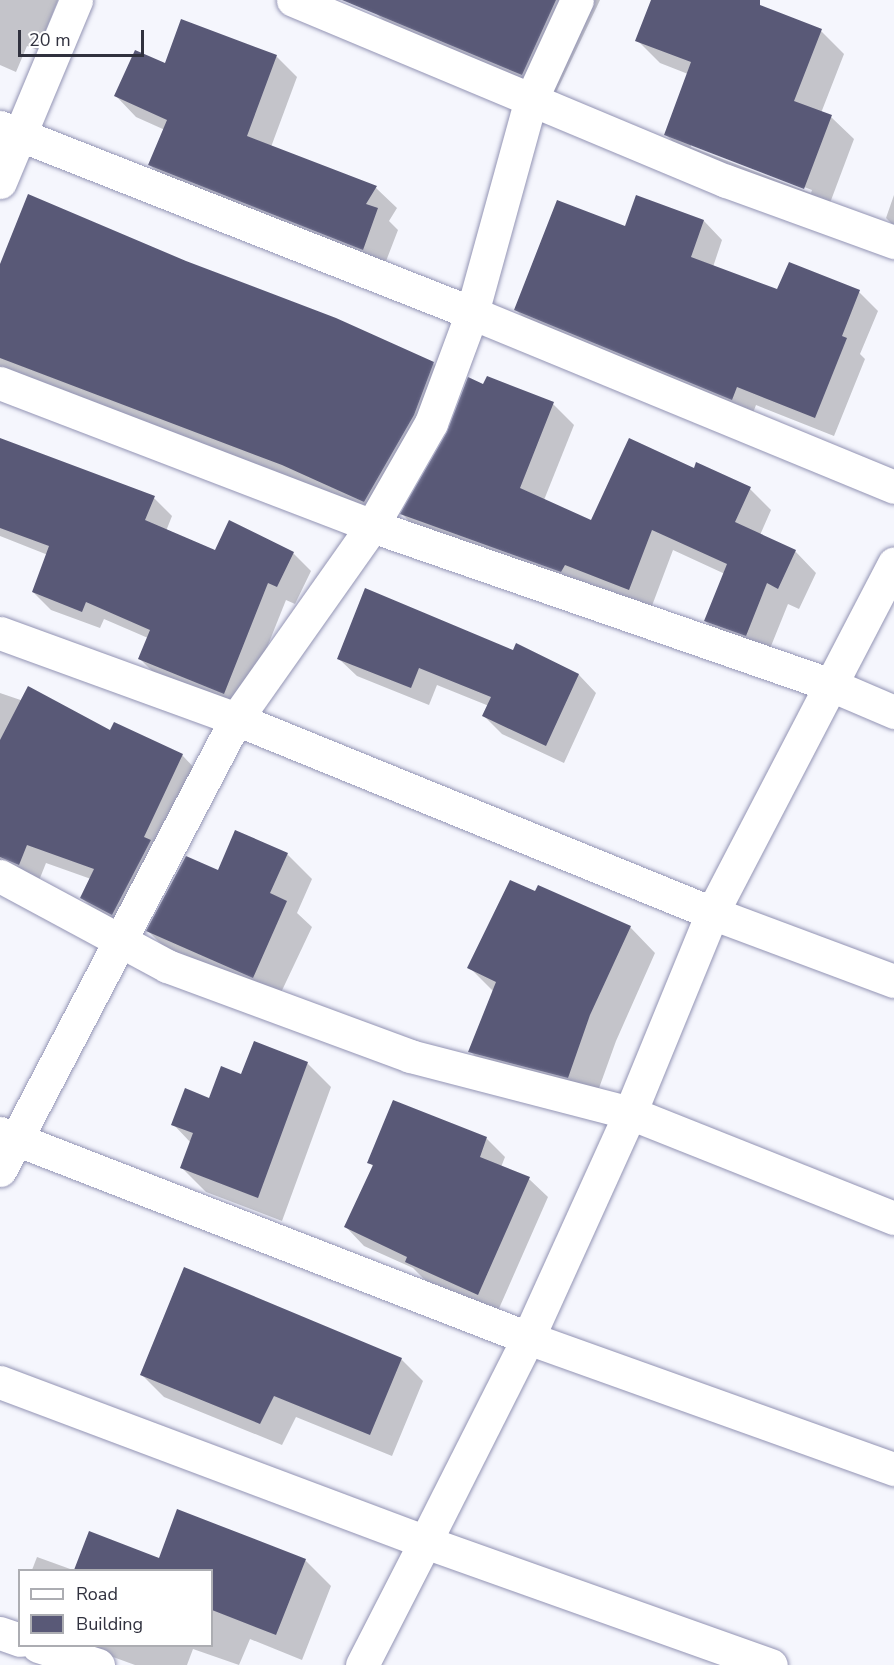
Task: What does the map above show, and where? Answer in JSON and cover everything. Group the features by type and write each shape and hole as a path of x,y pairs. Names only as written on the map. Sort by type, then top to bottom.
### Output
{"street":[{"path":"0,182 12,130 35,92 76,0"},
{"path":"293,0 530,102 726,181 894,242"},
{"path":"0,1170 8,1135 119,938 236,719 372,526 431,423 472,313 530,102 577,0"},
{"path":"12,130 472,313 894,487"},
{"path":"0,383 372,526 831,685 894,712"},
{"path":"362,1665 528,1338 630,1113 712,913 894,563"},
{"path":"0,633 236,719 712,913 894,981"},
{"path":"0,876 119,938 167,966 410,1056 630,1113 894,1218"},
{"path":"8,1135 528,1338 894,1469"},
{"path":"0,1382 425,1542 771,1665"},
{"path":"0,1633 18,1639"},
{"path":"41,1647 98,1665"}],"building":[{"path":"342,0 556,0 522,75"},
{"path":"651,0 760,0 760,5 822,29 794,101 832,115 804,189 664,135 691,62 635,41"},
{"path":"181,19 277,55 247,136 377,186 366,204 378,208 363,250 148,165 167,120 114,96 135,50 165,63"},
{"path":"28,194 186,261 336,318 434,362 414,415 364,502 282,465 0,358 0,264"},
{"path":"636,195 704,220 691,257 777,289 789,262 860,290 842,336 847,338 815,418 737,387 732,400 514,310 557,200 625,226"},
{"path":"487,376 554,402 520,488 591,520 629,438 694,468 696,462 751,487 735,522 796,550 778,589 767,583 746,636 704,621 727,564 652,530 629,590 565,565 561,572 400,514 447,432 468,377 483,384"},
{"path":"0,438 155,496 145,520 215,550 229,520 294,552 277,587 268,583 224,694 138,659 150,630 86,602 82,612 32,592 49,546 0,528"},
{"path":"365,588 513,650 516,643 579,674 546,746 482,716 491,697 419,668 411,688 337,659"},
{"path":"28,686 110,730 114,722 183,754 144,837 151,840 112,915 80,898 94,869 27,845 19,865 0,857 0,740"},
{"path":"235,830 288,853 270,893 287,901 253,978 146,931 186,856 218,870"},
{"path":"510,880 535,891 538,885 631,926 590,1015 568,1078 468,1052 496,982 467,968"},
{"path":"254,1041 308,1062 258,1198 180,1168 193,1133 171,1125 185,1088 209,1098 221,1066 241,1074"},
{"path":"393,1100 487,1137 480,1157 530,1177 478,1295 405,1262 407,1257 344,1227 373,1165 367,1163"},
{"path":"184,1267 402,1358 370,1435 274,1396 260,1424 140,1375"},
{"path":"177,1509 306,1559 276,1635 213,1610 213,1569 74,1569 89,1531 159,1558"}]}
